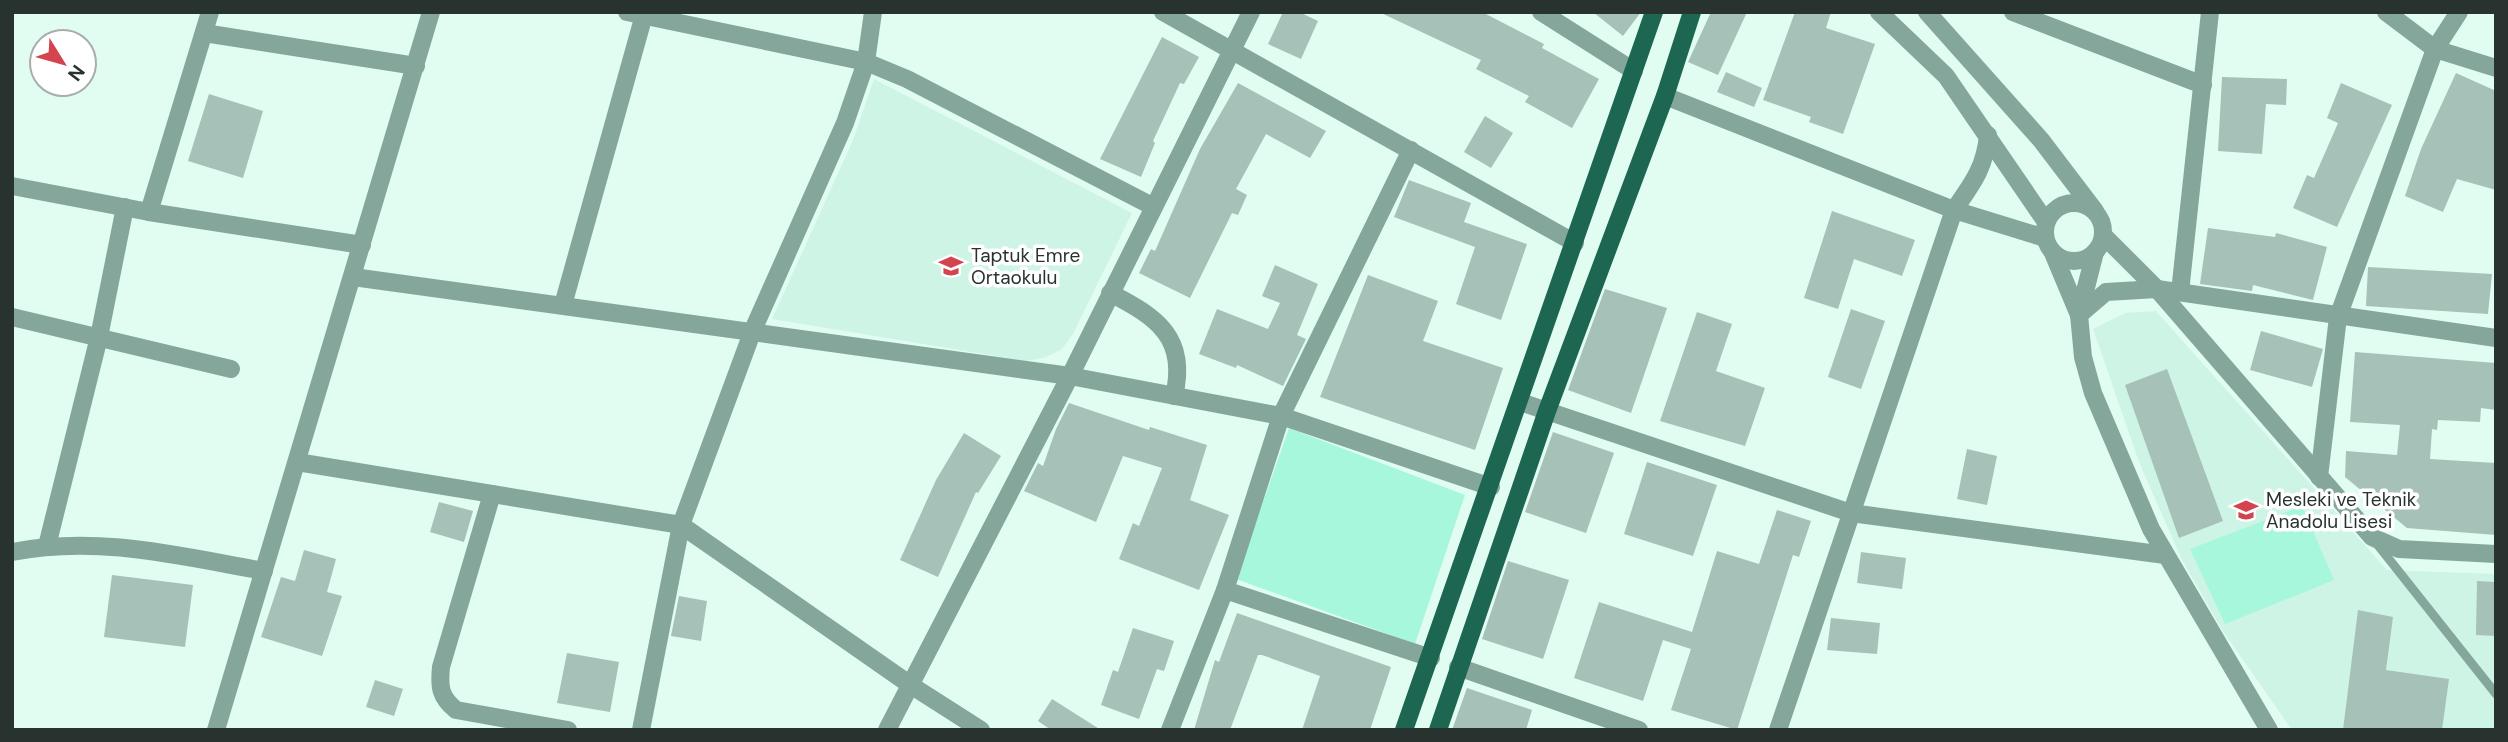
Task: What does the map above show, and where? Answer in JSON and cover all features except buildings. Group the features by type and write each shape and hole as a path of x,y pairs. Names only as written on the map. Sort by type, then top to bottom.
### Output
{"main road":[{"path":"1404,730 1491,487 1654,12"},
{"path":"1438,730 1547,411 1665,96 1692,12"}],"street":[{"path":"149,212 210,12"},
{"path":"216,730 431,12"},
{"path":"641,730 681,525 753,330 845,123 866,62 873,12"},
{"path":"1163,12 1575,243"},
{"path":"887,730 1070,376 1152,206 1251,12"},
{"path":"1541,12 1634,71"},
{"path":"1879,12 1947,76 1988,135 2048,238 2065,260 2076,261 2099,243"},
{"path":"1927,12 2042,140 2102,224 2079,315"},
{"path":"2013,12 2203,85"},
{"path":"2180,292 2210,12"},
{"path":"2386,12 2435,49 2496,68"},
{"path":"2319,477 2338,317 2435,49 2459,12"},
{"path":"563,305 636,14 866,62 931,91 1152,206"},
{"path":"204,33 415,66"},
{"path":"1665,96 1954,211 2048,238"},
{"path":"1778,730 1954,211 1981,170 1986,158 1988,135"},
{"path":"1170,730 1225,590 1281,416 1411,150"},
{"path":"12,186 149,212 362,245"},
{"path":"2095,211 2078,202 2064,204 2051,213 2048,238 2079,315 2083,357 2093,393 2165,555 2269,730"},
{"path":"47,545 99,337 125,207"},
{"path":"2099,243 2157,289 2372,537 2399,549 2496,554"},
{"path":"353,277 563,305 587,312 753,330 1070,376 1281,416 1491,487"},
{"path":"2079,315 2106,292 2157,289 2496,338"},
{"path":"1110,293 1162,324 1180,370 1174,396"},
{"path":"12,317 231,369"},
{"path":"1520,402 1851,513 2165,555"},
{"path":"297,462 681,525 909,684 981,730"},
{"path":"492,494 441,667 439,689 446,702 456,710 568,730"},
{"path":"12,552 47,545 133,547 264,572"},
{"path":"1225,590 1431,658"},
{"path":"1458,667 1639,730"}],"lane":[{"path":"2372,537 2496,694"}],"shaded area":[{"name":"Taptuk Emre Ortaokulu","path":"874,79 1132,213 1073,334 1062,349 1044,358 1025,361 772,319 853,140"},
{"name":"Mesleki ve Teknik Anadolu Lisesi","path":"2156,311 2387,570 2496,574 2496,730 2292,730 2222,630 2181,558 2139,462 2093,329 2125,313"}],"green space":[{"path":"1289,428 1465,495 1415,644 1236,579"},
{"path":"2302,506 2334,580 2225,624 2190,549"}],"place":[{"name":"Taptuk Emre Ortaokulu","path":"951,266"},
{"name":"Mesleki ve Teknik Anadolu Lisesi","path":"2246,510"}]}
